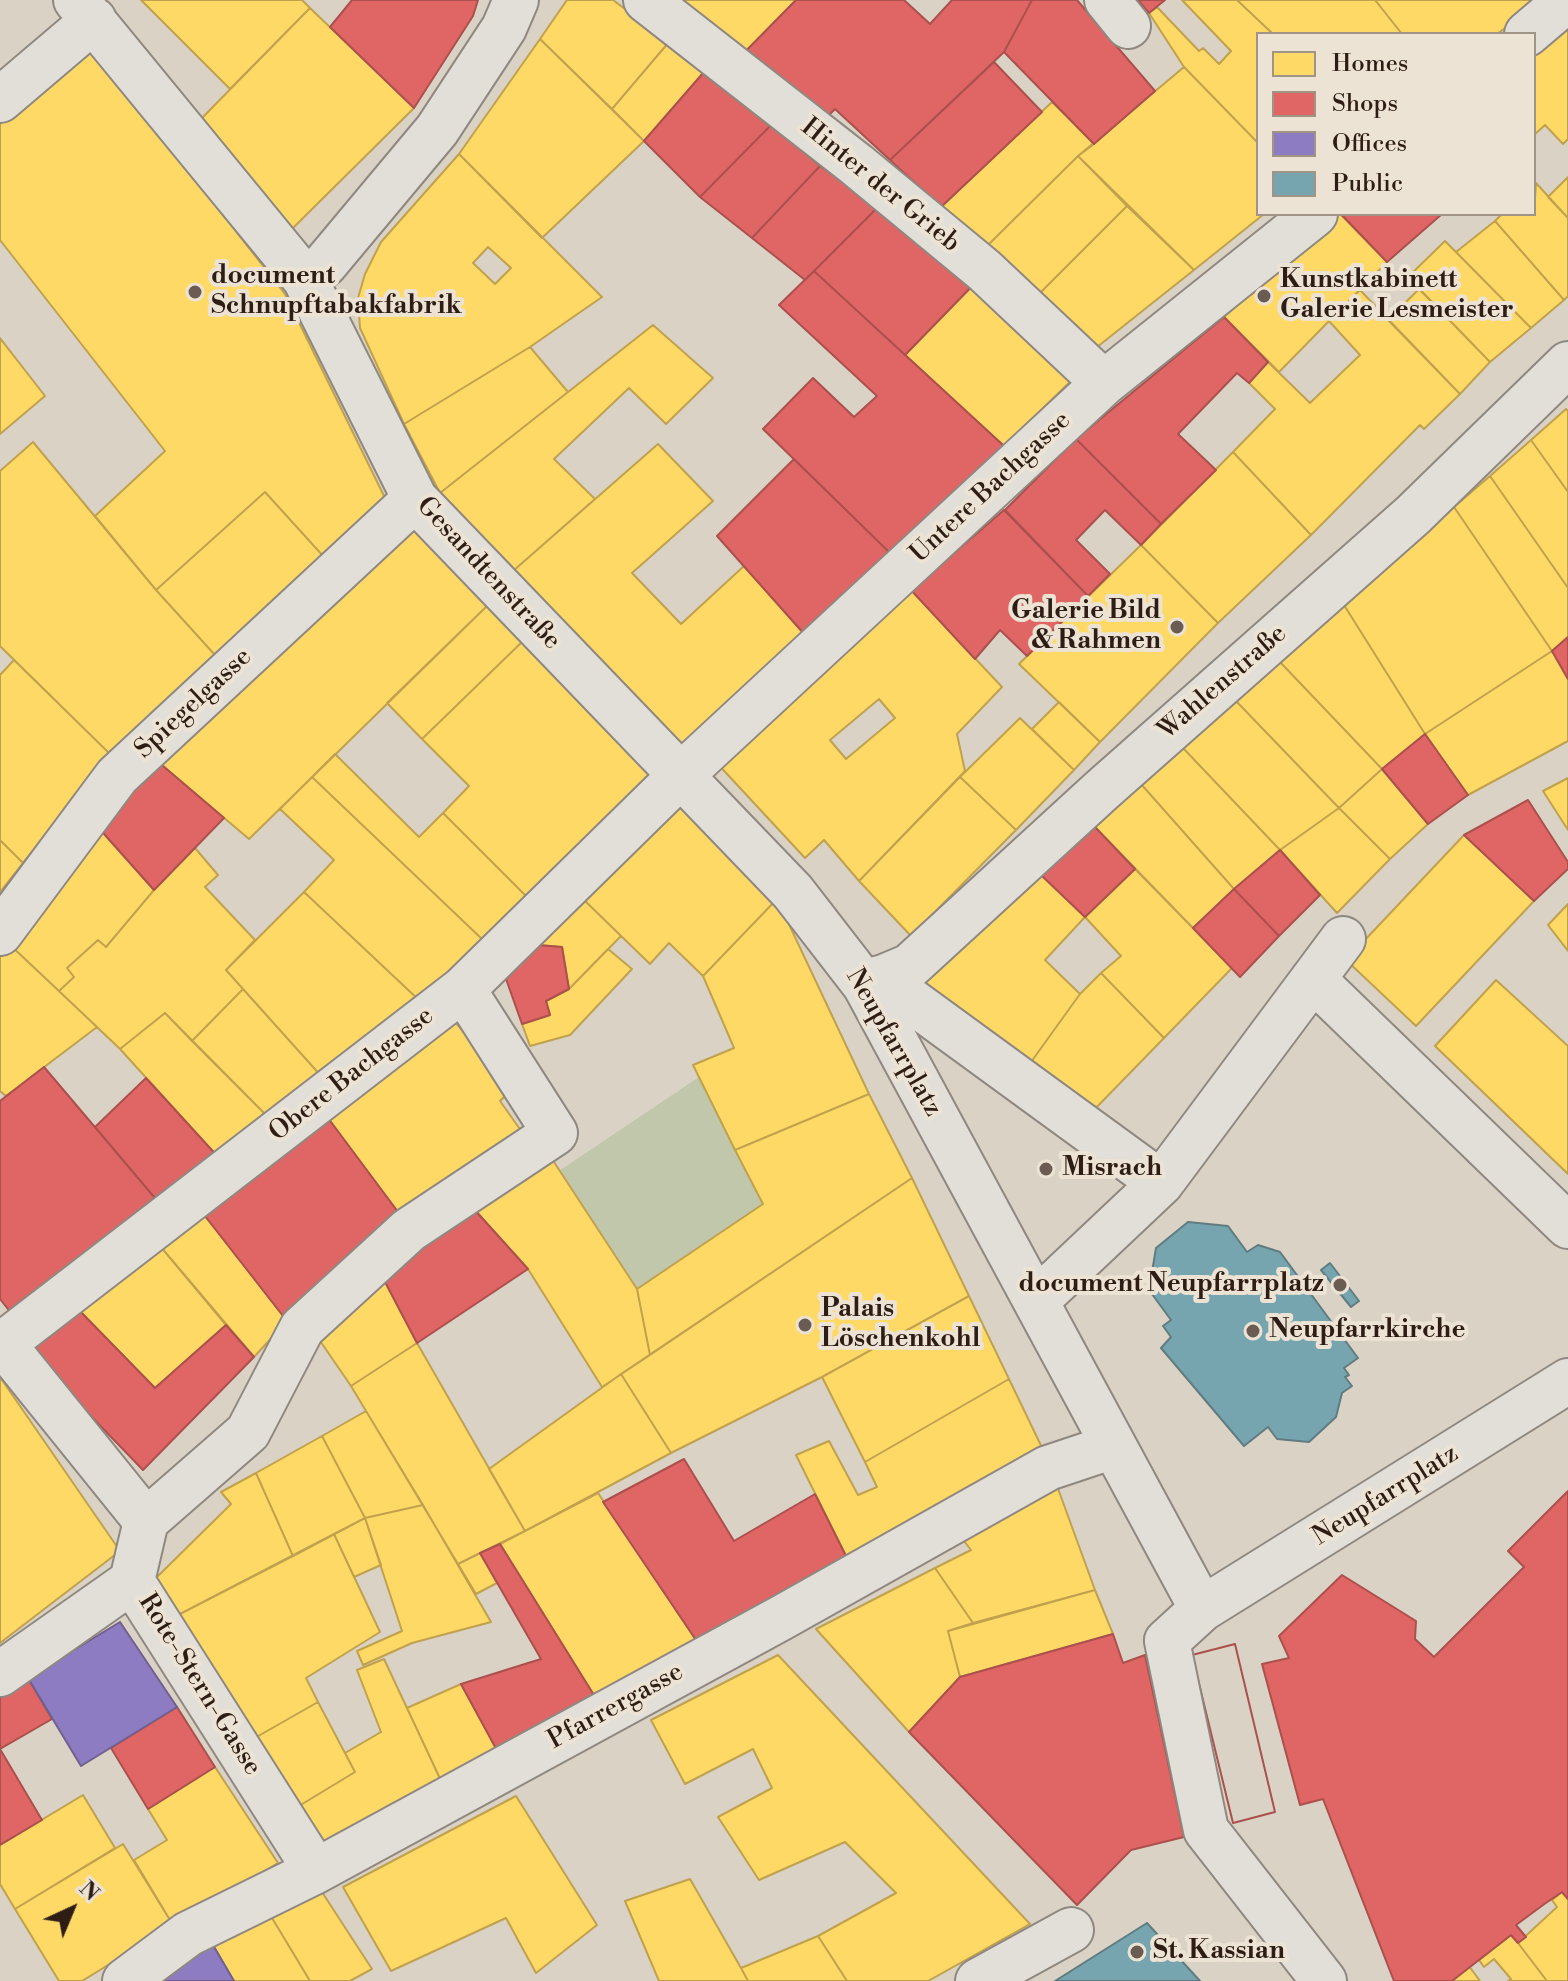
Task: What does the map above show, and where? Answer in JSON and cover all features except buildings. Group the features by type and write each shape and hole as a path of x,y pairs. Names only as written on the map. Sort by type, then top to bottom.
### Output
{"street":[{"path":"305,279 325,264 437,130 504,28 516,0"},
{"name":"Hinter der Grieb","path":"646,0 857,165 972,261 1104,383"},
{"path":"1529,32 1567,0"},
{"path":"0,100 85,10"},
{"name":"Gesandtenstraße","path":"85,10 305,279 415,499 680,776"},
{"name":"Untere Bachgasse","path":"680,776 1104,383 1313,216"},
{"name":"Wahlenstraße","path":"872,982 910,966 1102,790 1413,515 1568,364"},
{"name":"Spiegelgasse","path":"0,933 117,776 415,499"},
{"name":"Neupfarrplatz","path":"680,776 793,892 872,982 1161,1183"},
{"name":"Obere Bachgasse","path":"1,1343 463,989 680,776"},
{"path":"1036,1301 1161,1183 1343,939"},
{"path":"1313,979 1568,1226"},
{"name":"Neupfarrplatz","path":"872,982 1036,1301 1202,1609"},
{"path":"1,1343 146,1521 248,1432 302,1328 409,1230 555,1133 463,989"},
{"name":"Neupfarrplatz","path":"1324,1981 1206,1830 1167,1641 1202,1609 1568,1381"},
{"name":"Pfarrergasse","path":"125,1981 188,1934 316,1871 1050,1467 1114,1446"},
{"name":"Rote-Stern-Gasse","path":"146,1521 132,1581 316,1871"},
{"path":"0,1674 132,1581"},
{"path":"978,1981 1071,1930"}],"green space":[{"path":"699,1077 763,1204 637,1289 559,1171"}],"place":[{"name":"document Schnupftabakfabrik","path":"195,292"},
{"name":"Kunstkabinett Galerie Lesmeister","path":"1264,296"},
{"name":"Galerie Bild & Rahmen","path":"1177,627"},
{"name":"Misrach","path":"1046,1169"},
{"name":"document Neupfarrplatz","path":"1340,1285"},
{"name":"Palais Löschenkohl","path":"805,1325"},
{"name":"Neupfarrkirche","path":"1253,1331"},
{"name":"St. Kassian","path":"1137,1952"}]}
